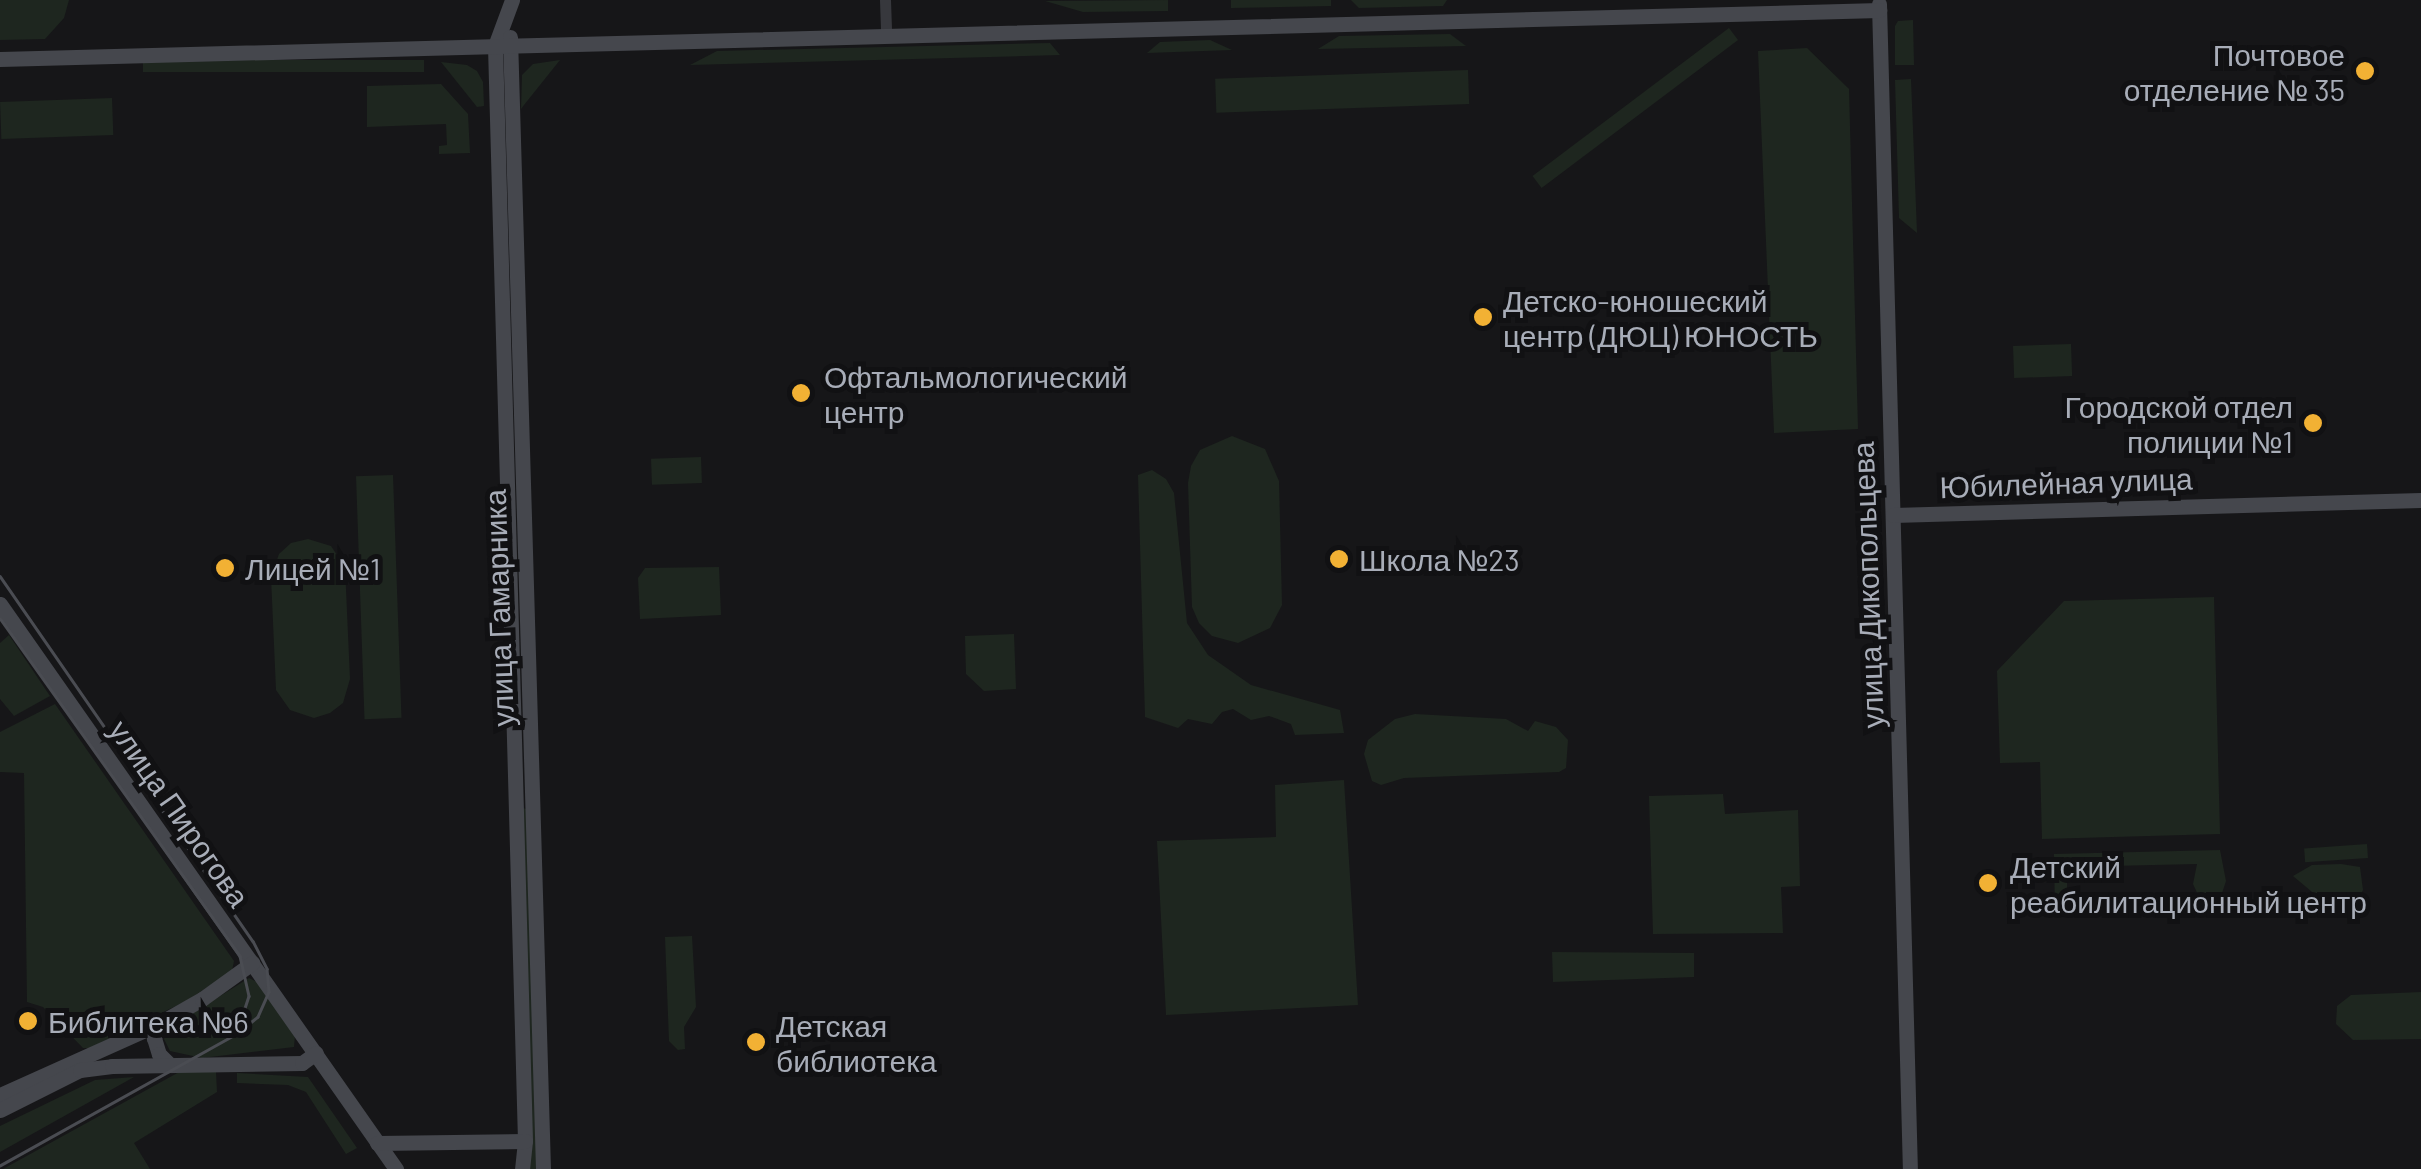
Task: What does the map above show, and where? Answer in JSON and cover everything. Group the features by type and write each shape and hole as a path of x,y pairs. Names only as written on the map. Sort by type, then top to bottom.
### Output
{"main road":[{"path":"503,46 511,4"},
{"path":"0,59 1879,5"},
{"name":"улица Дикопольцева","path":"1879,5 1910,1169"},
{"name":"улица Гамарника","path":"503,46 525,1141 522,1169"},
{"name":"улица Гамарника","path":"503,46 543,1169"},
{"name":"Юбилейная улица","path":"1893,515 2421,500"},
{"name":"улица Пирогова","path":"0,604 396,1169"},
{"path":"0,1095 158,1024 202,1000 252,963"},
{"path":"158,1024 154,1038 159,1054 170,1064"},
{"path":"0,1110 80,1070 170,1064 302,1063 316,1053"},
{"path":"377,1143 525,1141"}],"street":[{"path":"885,0 886,36"}],"shaded area":[{"path":"0,0 69,0 64,18 45,39 0,40"},
{"path":"1168,0 1168,11 1083,12 1045,1"},
{"path":"1231,0 1331,0 1331,6 1231,8"},
{"path":"1351,0 1447,0 1443,6 1359,8"},
{"path":"1913,20 1914,65 1895,65 1895,26 1898,21"},
{"path":"1729,28 1738,40 1542,188 1533,176"},
{"path":"1450,34 1466,46 1318,49 1339,36"},
{"path":"1210,40 1232,50 1147,53 1160,42"},
{"path":"1050,43 1060,55 690,65 717,51"},
{"path":"1807,48 1849,89 1858,429 1774,433 1758,51"},
{"path":"143,60 424,60 424,72 143,72"},
{"path":"560,60 521,109 522,75 533,64"},
{"path":"441,62 467,65 477,71 483,82 484,106 477,107"},
{"path":"1468,70 1469,104 1216,113 1215,79"},
{"path":"1911,79 1917,233 1899,218 1895,80"},
{"path":"441,84 468,114 470,153 439,154 439,146 447,145 446,124 367,127 367,86"},
{"path":"112,98 113,135 1,139 0,102"},
{"path":"2071,344 2072,376 2014,378 2013,346"},
{"path":"1232,436 1265,449 1279,481 1282,605 1270,628 1238,643 1212,636 1199,623 1192,607 1188,483 1200,450"},
{"path":"701,457 702,483 652,485 651,459"},
{"path":"1152,470 1166,479 1174,493 1187,623 1208,655 1251,685 1340,710 1344,733 1295,735 1291,724 1269,716 1251,720 1233,709 1222,712 1212,724 1188,719 1178,728 1145,717 1138,475"},
{"path":"393,475 401,718 365,719 356,476"},
{"path":"308,539 331,546 345,567 350,679 343,703 314,718 290,710 276,690 271,577 279,554 291,543"},
{"path":"719,567 721,615 640,619 638,578 645,568"},
{"path":"2214,597 2220,834 2042,839 2040,762 2000,763 1997,671 2064,601"},
{"path":"1014,634 1016,689 984,691 966,674 965,636"},
{"path":"9,635 50,696 14,716 0,699 0,643"},
{"path":"55,704 234,961 232,971 188,1000 90,1048 83,1048 43,1007 27,1002 24,773 0,772 0,732"},
{"path":"1415,714 1506,719 1528,731 1535,721 1556,727 1568,740 1566,768 1559,772 1404,778 1381,785 1372,781 1364,754 1368,740 1395,719"},
{"path":"1344,780 1358,1005 1166,1015 1157,841 1276,837 1275,785"},
{"path":"1723,794 1725,814 1798,810 1800,886 1781,887 1783,933 1653,934 1649,796"},
{"path":"523,808 526,809 538,1169 528,1169"},
{"path":"2367,844 2368,858 2305,862 2304,848"},
{"path":"2220,850 2226,881 2221,896 2200,899 2193,884 2197,864 2067,867 2067,914 2055,914 2054,854"},
{"path":"2312,865 2360,867 2363,890 2356,904 2324,902 2293,876"},
{"path":"692,936 696,1007 684,1027 685,1049 678,1050 669,1041 665,937"},
{"path":"1552,952 1694,953 1694,977 1553,982"},
{"path":"249,978 257,982 295,1035 294,1047 202,1058 170,1051 164,1039 169,1028"},
{"path":"2421,992 2421,1039 2353,1040 2336,1024 2337,1006 2351,995"},
{"path":"181,1071 216,1072 217,1092 134,1143 150,1169 3,1169"},
{"path":"237,1073 308,1077 357,1148 346,1154 306,1092 288,1085 237,1083"},
{"path":"134,1077 0,1152 0,1126 95,1080"}],"tram line":[{"path":"0,576 253,941 267,969 269,992 258,1017 237,1034 0,1166"},
{"path":"0,618 240,956 249,996 242,1017 231,1028"}],"place":[{"name":"Почтовое отделение № 35","path":"2365,71"},
{"name":"Детско-юношеский центр (ДЮЦ) ЮНОСТЬ","path":"1483,317"},
{"name":"Офтальмологический центр","path":"801,393"},
{"name":"Городской отдел полиции №1","path":"2313,423"},
{"name":"Школа №23","path":"1339,559"},
{"name":"Лицей №1","path":"225,568"},
{"name":"Детский реабилитационный центр","path":"1988,883"},
{"name":"Библитека №6","path":"28,1021"},
{"name":"Детская библиотека","path":"756,1042"}]}
